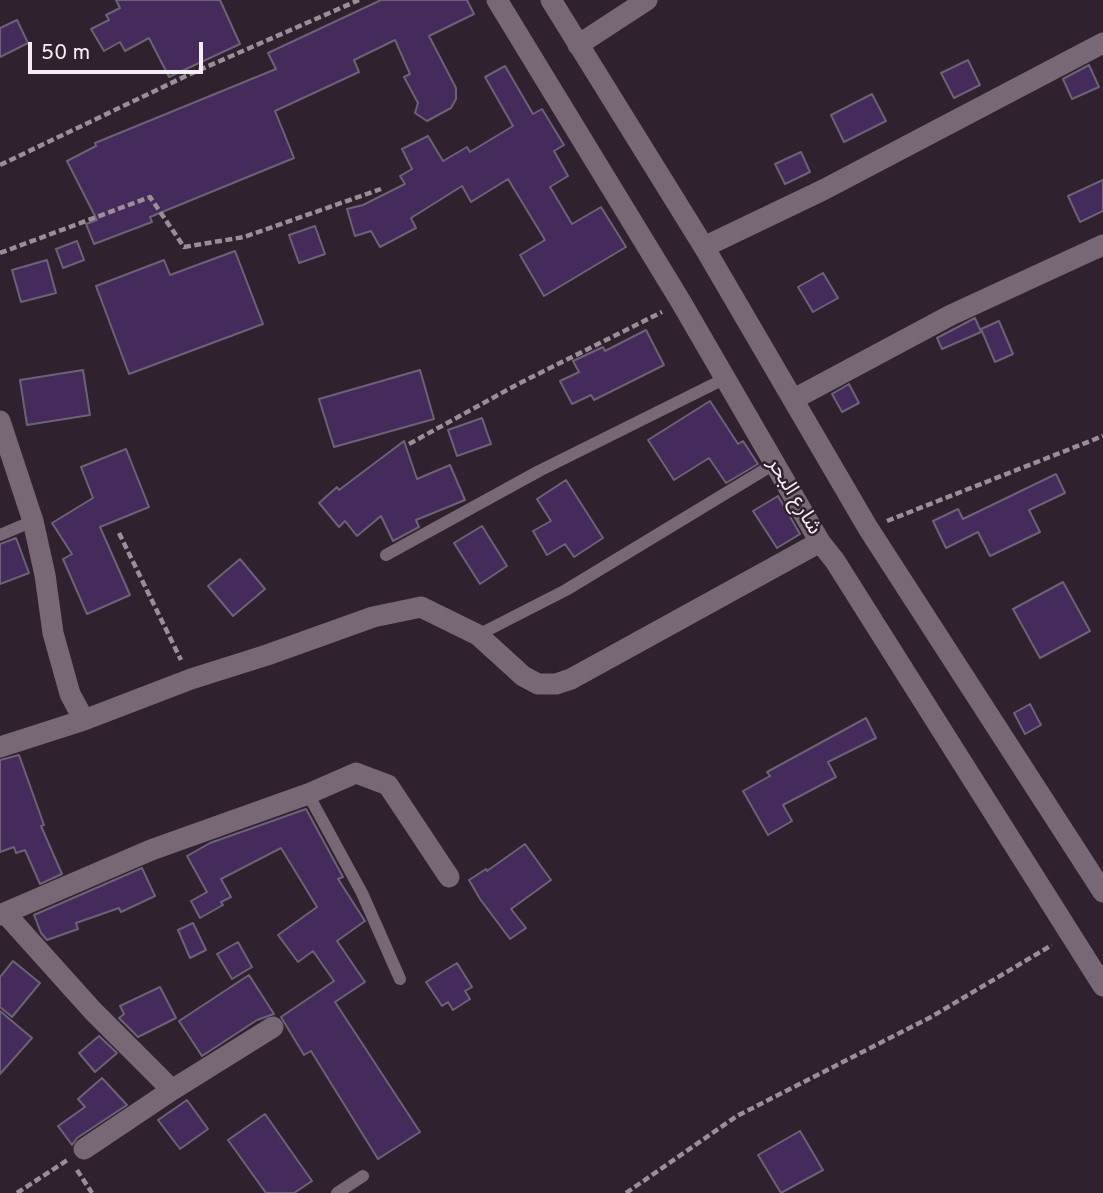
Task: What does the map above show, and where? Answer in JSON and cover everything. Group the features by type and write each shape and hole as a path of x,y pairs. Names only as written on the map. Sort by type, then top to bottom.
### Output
{"street":[{"name":"شارع البحر","path":"497,0 681,302 820,542 835,561 1103,986"},
{"path":"551,0 704,247 868,528 1103,892"},
{"path":"578,45 647,0"},
{"path":"704,247 822,190 1103,43"},
{"path":"794,398 951,316 1103,245"},
{"path":"0,421 33,521 45,575 53,633 70,694 84,720"},
{"path":"0,747 84,720 191,679 404,609 421,607 478,635 523,676 538,684 556,684 570,679 820,542"},
{"path":"172,1090 2,914 152,850 308,794 356,773 388,785 449,877"},
{"path":"77,1154 273,1027"}],"lane":[{"path":"386,555 539,471 724,379"},
{"path":"478,635 566,590 774,464"},
{"path":"0,535 33,521"},
{"path":"308,794 362,893 400,979"},
{"path":"337,1193 363,1176"}],"path":[{"path":"0,165 188,75 359,0"},
{"path":"0,253 150,197 184,247 244,237 381,190"},
{"path":"409,444 518,384 681,302"},
{"path":"868,528 1102,439"},
{"path":"119,533 191,679"},
{"path":"626,1193 737,1116 931,1017 1071,934"},
{"path":"17,1193 77,1154 92,1193"}],"building":[{"path":"116,0 220,0 240,44 169,77 149,38 125,51 120,42 104,51 91,29 109,20 106,15 120,8"},
{"path":"381,0 467,0 474,14 429,36 456,88 456,99 451,108 427,121 415,113 418,103 404,77 410,74 395,40 354,60 359,72 275,111 294,158 150,217 152,222 94,244 86,224 97,220 67,161 96,146 95,143 276,69 268,53"},
{"path":"17,20 28,43 0,57 0,28"},
{"path":"968,60 980,85 954,98 941,73"},
{"path":"1089,65 1099,87 1072,99 1063,79"},
{"path":"505,66 533,114 542,109 564,145 554,151 568,176 550,187 572,224 601,207 626,247 544,296 520,255 545,240 508,179 471,202 462,186 411,218 416,228 380,247 371,231 355,236 347,209 363,205 405,184 400,176 412,169 402,149 428,136 443,161 467,147 470,152 513,126 485,77"},
{"path":"872,94 886,121 844,142 831,115"},
{"path":"801,152 810,172 785,184 775,164"},
{"path":"1103,180 1103,211 1080,222 1068,196"},
{"path":"315,226 325,254 299,263 289,235"},
{"path":"77,241 84,260 63,268 56,249"},
{"path":"235,251 263,324 129,374 96,286 164,260 170,275"},
{"path":"47,260 56,293 21,302 12,270"},
{"path":"823,273 838,298 813,312 798,287"},
{"path":"975,318 981,332 942,349 937,338"},
{"path":"999,321 1013,354 995,362 981,329"},
{"path":"646,330 664,365 594,400 591,395 572,404 560,381 579,372 573,361 603,347 605,351"},
{"path":"83,370 90,415 27,425 20,380"},
{"path":"420,370 434,419 334,447 319,399"},
{"path":"849,384 859,403 842,412 832,394"},
{"path":"710,401 738,444 743,441 758,464 726,483 709,458 674,480 648,440"},
{"path":"482,418 491,444 457,456 448,430"},
{"path":"404,441 417,479 450,465 465,500 416,520 419,527 393,541 381,516 357,536 345,521 339,527 319,503 337,487 339,490"},
{"path":"126,449 149,507 100,527 130,595 87,614 63,559 72,554 52,523 93,498 81,467"},
{"path":"1056,474 1065,493 1029,510 1040,532 990,556 978,532 946,548 933,521 958,509 963,519"},
{"path":"566,480 603,538 574,557 565,544 547,555 533,531 551,521 537,499"},
{"path":"778,496 800,534 777,548 753,511"},
{"path":"482,526 507,566 480,584 454,543"},
{"path":"16,538 29,573 0,584 0,544"},
{"path":"240,559 265,589 233,616 208,586"},
{"path":"1063,582 1090,631 1040,658 1013,609"},
{"path":"1030,704 1041,725 1025,734 1014,713"},
{"path":"866,718 876,738 828,762 836,777 783,805 792,821 768,835 743,791 770,776 767,772"},
{"path":"19,755 44,825 41,826 62,874 40,884 25,850 16,853 14,847 0,852 0,760"},
{"path":"306,809 343,877 338,879 365,921 337,941 365,982 335,1002 420,1132 378,1159 311,1051 304,1055 281,1017 334,981 313,951 298,962 278,935 317,907 281,848 221,879 231,897 221,902 223,905 200,918 191,901 207,892 187,856 210,843"},
{"path":"525,844 551,880 511,909 526,928 510,939 469,880 486,869 487,871"},
{"path":"142,868 155,896 121,912 119,908 76,923 78,929 47,940 41,933 34,915"},
{"path":"193,923 206,950 190,958 178,930"},
{"path":"238,942 252,967 232,979 217,954"},
{"path":"13,961 40,983 12,1017 0,1007 0,977"},
{"path":"457,963 472,987 465,991 470,999 453,1010 448,1002 442,1006 426,982"},
{"path":"249,975 274,1014 257,1020 202,1056 179,1021"},
{"path":"160,987 176,1018 138,1037 119,1018 124,1014 120,1006"},
{"path":"0,1011 32,1038 0,1074"},
{"path":"99,1036 117,1053 95,1072 79,1053"},
{"path":"102,1078 127,1105 77,1138 72,1145 58,1126 85,1107 78,1099"},
{"path":"187,1100 208,1129 180,1149 158,1120"},
{"path":"265,1114 312,1181 294,1193 266,1193 228,1140"},
{"path":"800,1131 823,1170 781,1193 758,1155"}]}
